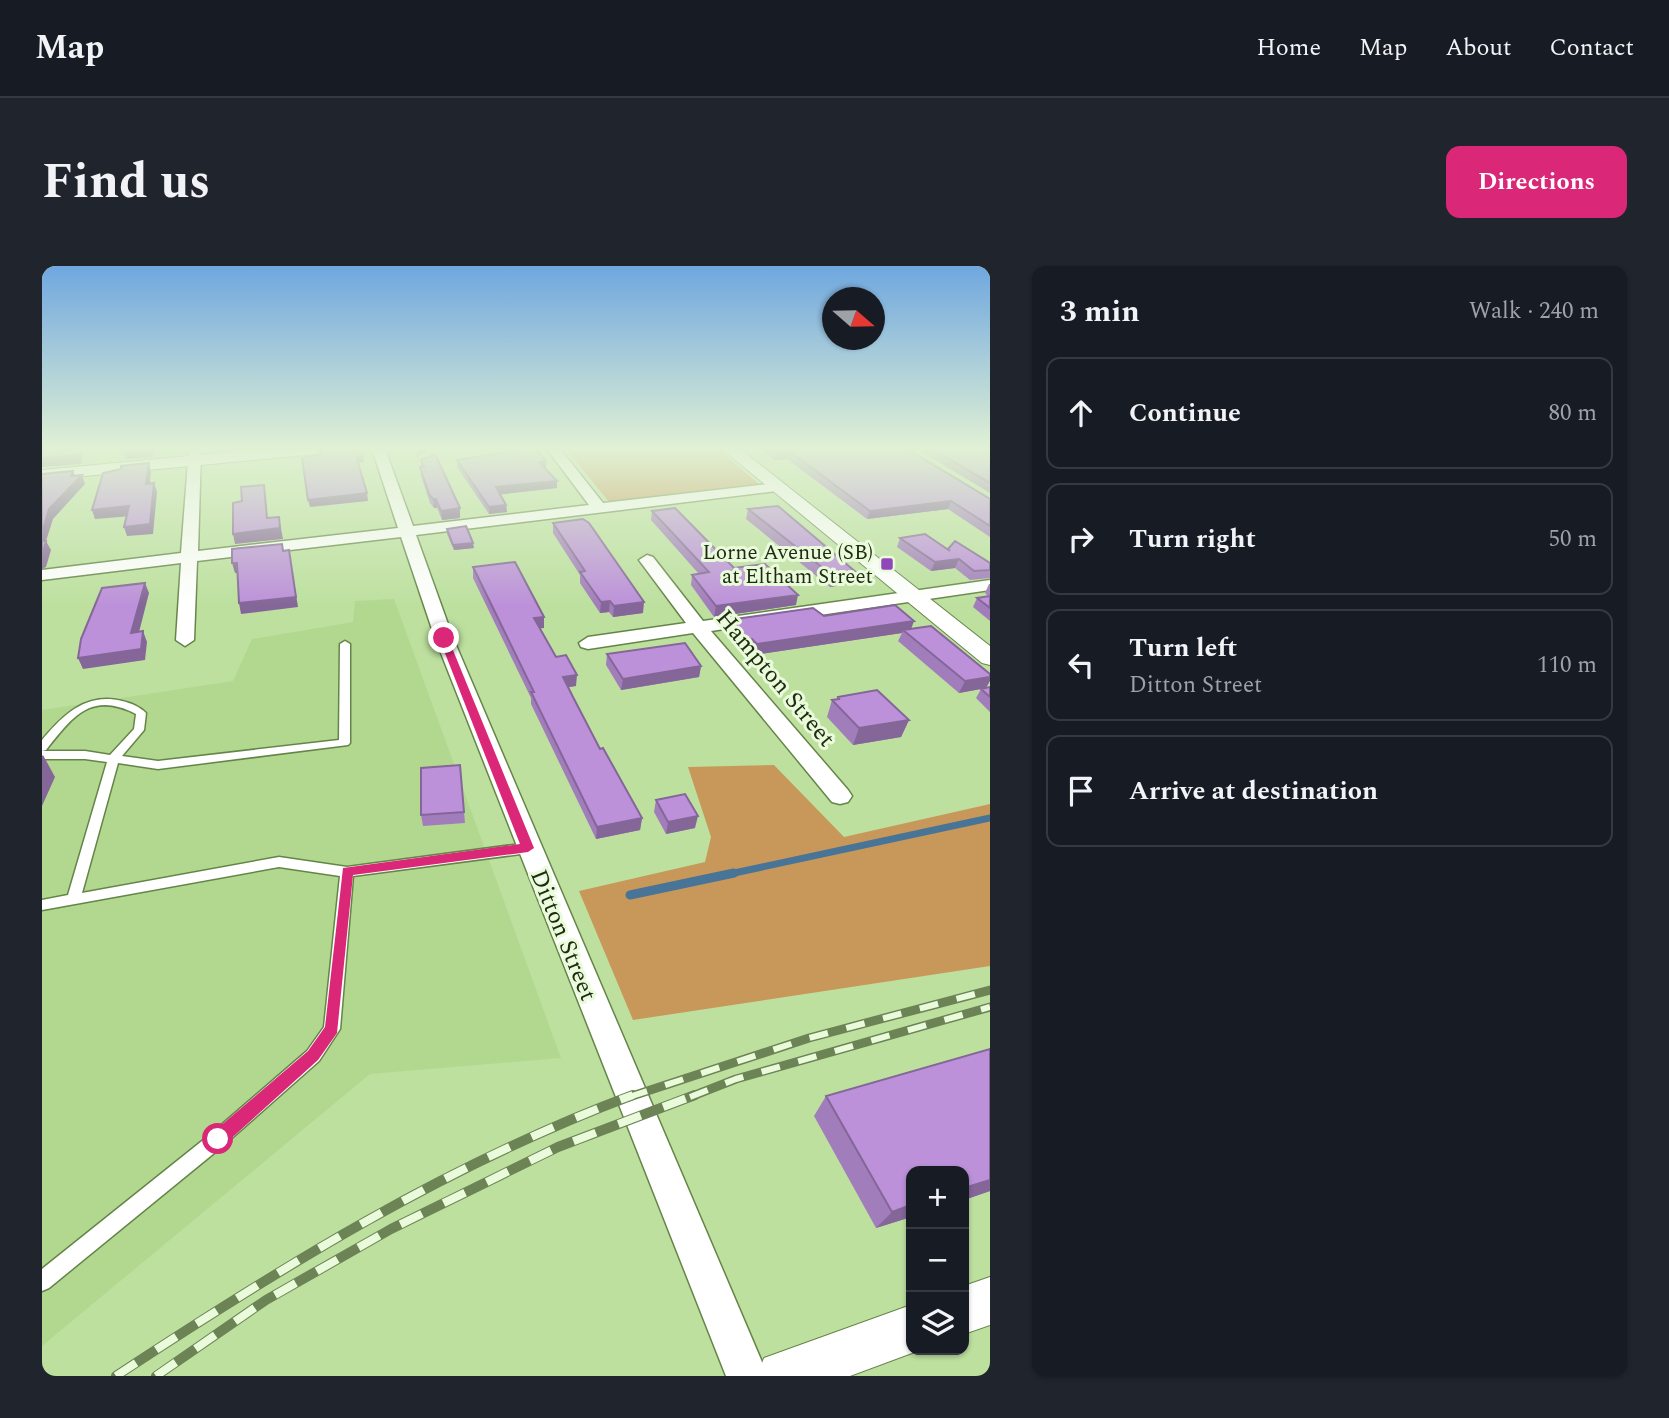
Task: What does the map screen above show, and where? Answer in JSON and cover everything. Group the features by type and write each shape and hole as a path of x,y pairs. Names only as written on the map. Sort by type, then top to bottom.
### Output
{"street":[{"path":"185,640 192,501"},
{"name":"Ditton Street","path":"396,501 444,638 528,848 747,1376"},
{"path":"593,501 599,509"},
{"path":"42,575 665,501"},
{"path":"794,501 990,658"},
{"name":"Hampton Street","path":"647,560 698,627 840,796"},
{"path":"588,643 990,585"},
{"path":"969,1308 990,1301"},
{"path":"782,1376 906,1331"}],"lane":[{"path":"42,755 85,755 158,765 344,743 345,644"},
{"path":"42,747 68,715 86,704 106,700 127,704 141,713 139,730 113,759 73,900"},
{"path":"42,905 279,862 347,872 528,848"},
{"path":"42,1281 218,1139 313,1055 332,1028 347,872"}],"shaded area":[{"path":"394,599 561,1058 370,1074 42,1346 42,710 233,681 252,639 353,622 355,601"},
{"path":"774,765 844,837 990,804 990,966 633,1020 579,891 705,862 711,837 688,767"}],"building":[{"path":"42,501 57,501 49,509 42,533"},
{"path":"95,501 152,501 150,524 124,527 129,506 92,510"},
{"path":"265,501 267,518 279,517 280,528 233,534 233,503"},
{"path":"437,501 457,501 460,508 441,511"},
{"path":"485,501 504,501 506,505 489,507"},
{"path":"856,501 990,501 990,526 951,501 870,511"},
{"path":"778,506 857,573 833,576 748,509"},
{"path":"675,508 734,568 765,564 798,595 716,606 692,575 709,572 652,511"},
{"path":"583,519 589,523 644,602 614,606 610,601 601,602 580,572 585,571 553,523"},
{"path":"466,526 473,543 453,545 447,529"},
{"path":"925,534 950,551 948,549 955,541 990,563 990,570 974,571 959,559 935,562 900,538"},
{"path":"282,544 283,551 289,550 296,597 239,603 237,563 232,563 232,549"},
{"path":"515,562 544,617 534,618 556,657 566,655 577,675 563,677 600,749 603,748 642,818 597,827 473,567"},
{"path":"145,583 131,633 143,631 141,649 78,658 81,639 102,588"},
{"path":"990,596 990,608 977,598"},
{"path":"895,605 914,621 757,644 752,639 745,640 728,620 813,608 824,616"},
{"path":"931,626 990,674 990,677 965,681 903,630"},
{"path":"685,643 701,666 623,679 607,654"},
{"path":"990,687 990,697 981,689"},
{"path":"877,690 909,720 859,728 832,700 839,699 838,697"},
{"path":"460,765 464,812 421,815 421,768"},
{"path":"685,794 698,816 668,822 656,800"},
{"path":"990,1049 990,1180 969,1186 969,1166 906,1166 906,1207 892,1212 826,1096"}],"waterway":[{"path":"725,875 990,818"},
{"path":"630,895 734,873"}],"railway":[{"path":"629,1097 809,1038 990,990"},
{"path":"690,1097 736,1079 990,1007"},
{"path":"116,1376 240,1296 431,1186 564,1122 633,1095"},
{"path":"156,1376 266,1300 391,1229 558,1147 695,1095"}],"place":[{"name":"Lorne Avenue (SB) at Eltham Street","path":"887,564"}],"route":[{"path":"218,1139 313,1055 332,1028 347,872 528,848 444,638"}]}
